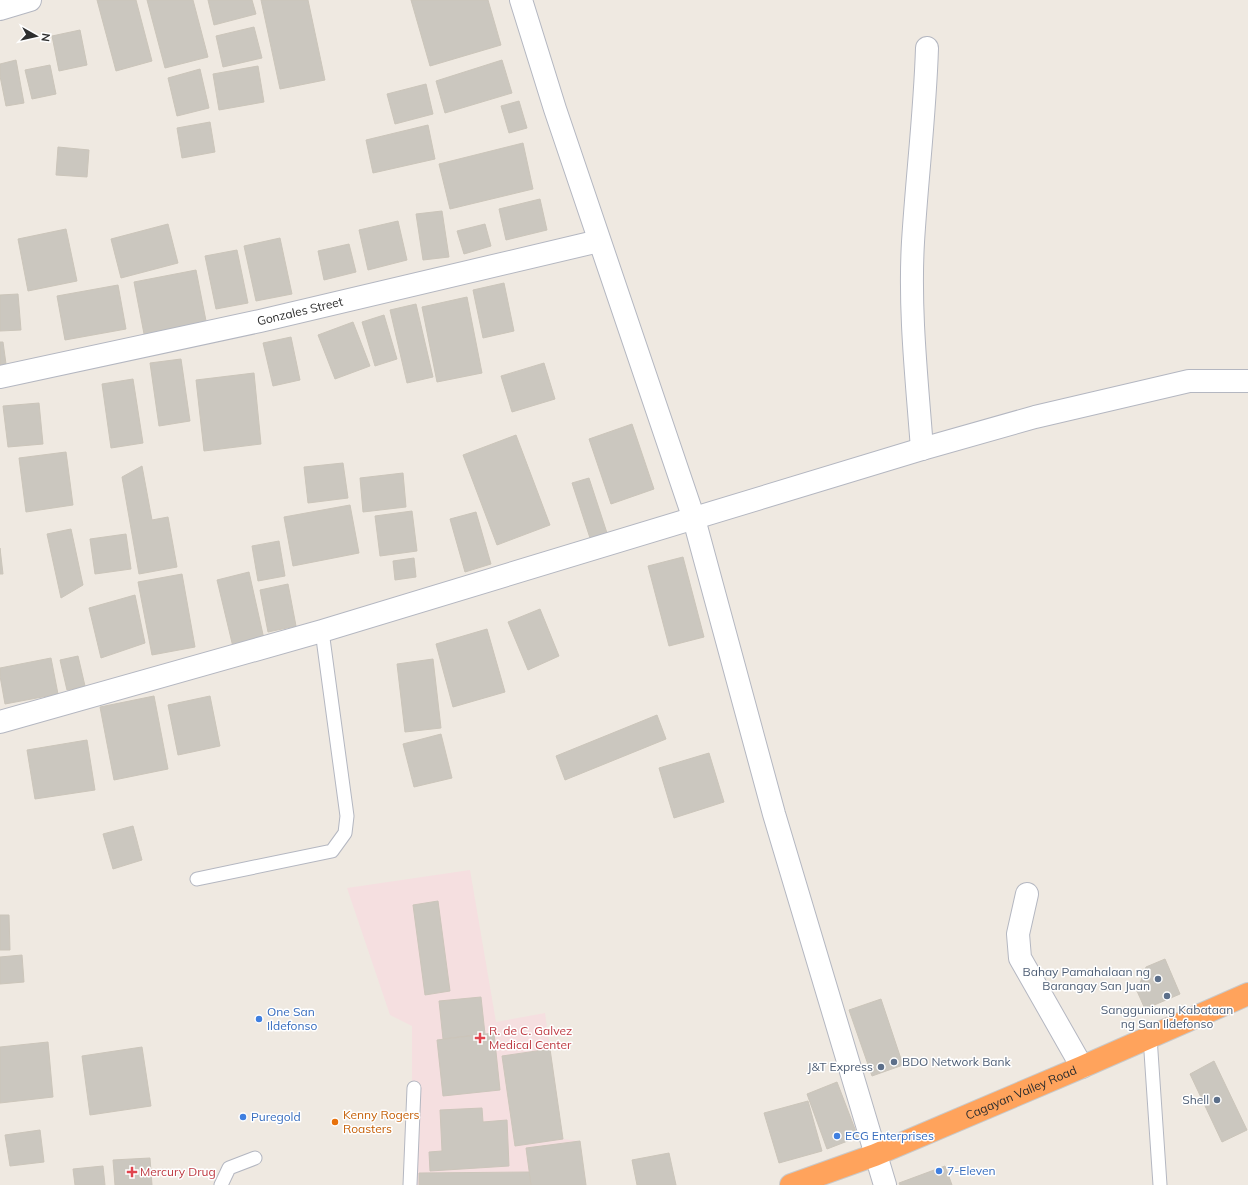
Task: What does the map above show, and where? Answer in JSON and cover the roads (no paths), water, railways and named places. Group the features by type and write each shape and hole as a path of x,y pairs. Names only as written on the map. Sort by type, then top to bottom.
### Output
{"highway":[{"name":"Cagayan Valley Road","path":"791,1185 875,1155 1082,1067 1248,994"}],"street":[{"path":"0,9 30,0"},
{"path":"521,0 555,110 694,519 774,814 885,1185"},
{"path":"922,449 913,324 913,243 923,134 927,48"},
{"name":"Gonzales Street","path":"0,377 260,321 599,241"},
{"path":"0,722 322,631 922,449 1035,417 1189,381 1248,381"},
{"path":"1027,894 1018,934 1020,958 1082,1067"}],"lane":[{"path":"197,879 332,851 345,833 347,816 322,631"},
{"path":"1150,1037 1160,1185"},
{"path":"410,1185 414,1088"},
{"path":"221,1185 229,1168 255,1158"}],"place":[{"name":"Bahay Pamahalaan ng Barangay San Juan","path":"1158,979"},
{"name":"Sangguniang Kabataan ng San Ildefonso","path":"1167,996"},
{"name":"One San Ildefonso","path":"259,1019"},
{"name":"R. de C. Galvez Medical Center","path":"480,1038"},
{"name":"BDO Network Bank","path":"894,1062"},
{"name":"J&T Express","path":"881,1067"},
{"name":"Shell","path":"1217,1100"},
{"name":"Puregold","path":"243,1117"},
{"name":"Kenny Rogers Roasters","path":"335,1122"},
{"name":"ECG Enterprises","path":"837,1136"},
{"name":"7-Eleven","path":"939,1171"},
{"name":"Mercury Drug","path":"132,1172"}]}
